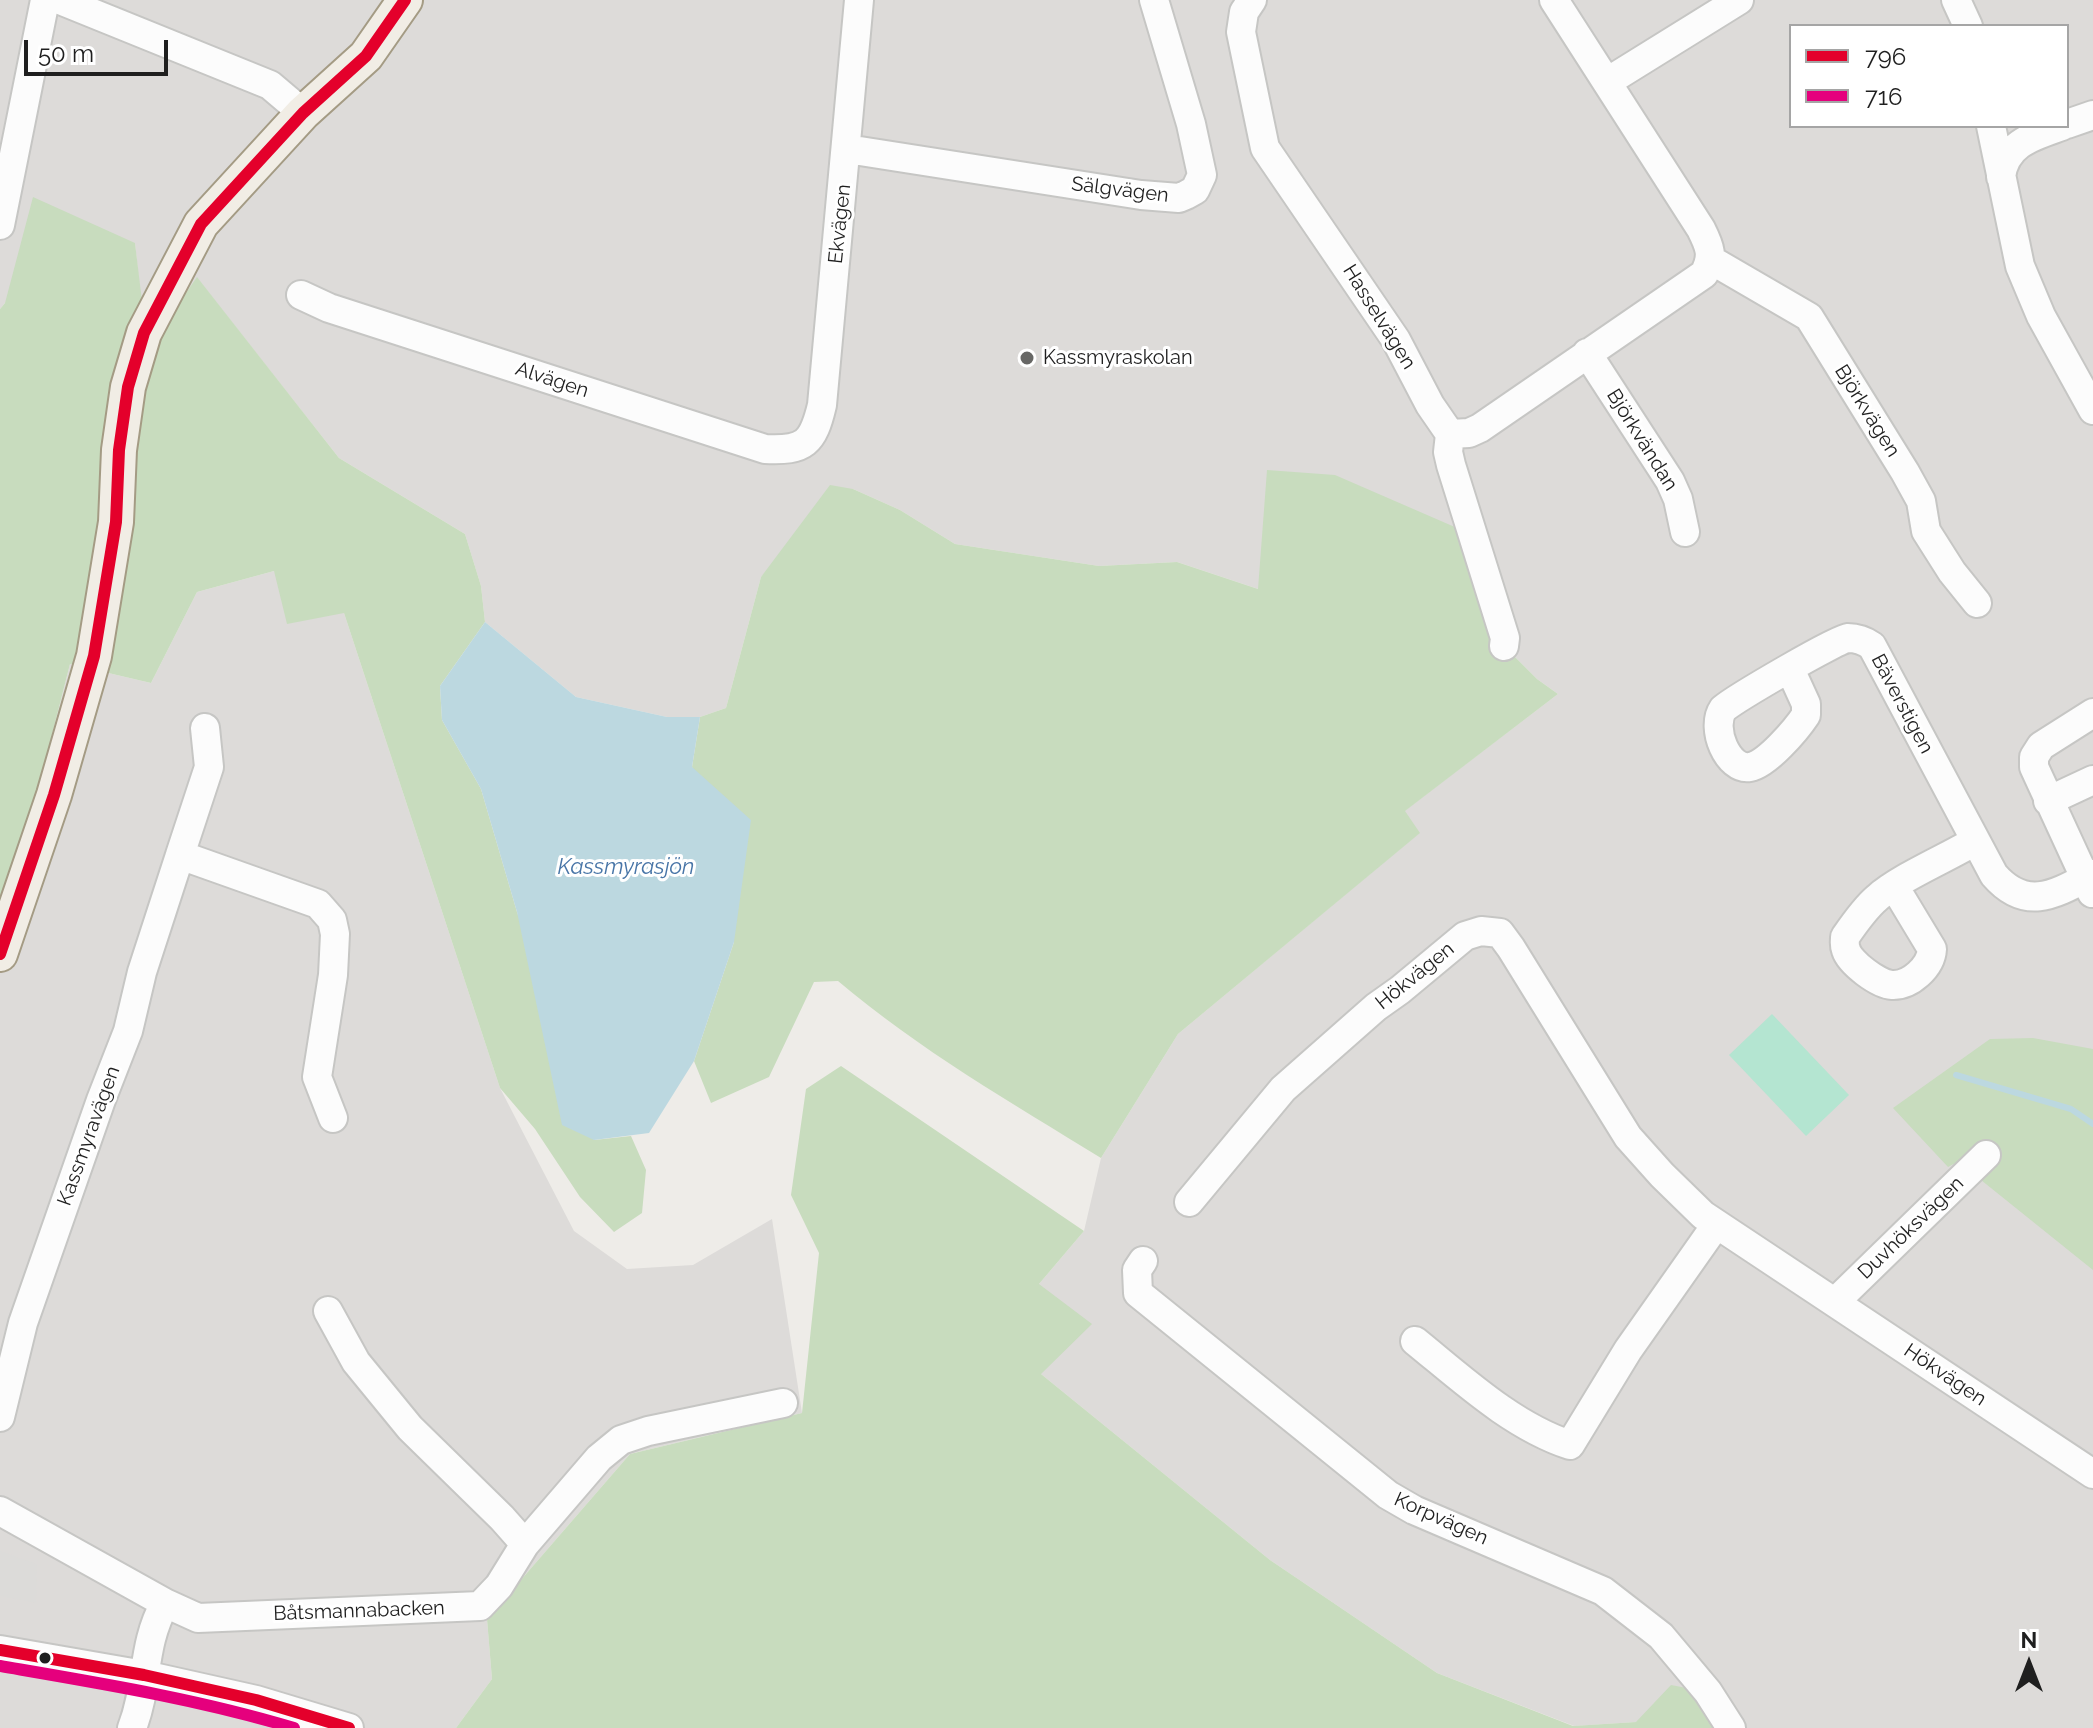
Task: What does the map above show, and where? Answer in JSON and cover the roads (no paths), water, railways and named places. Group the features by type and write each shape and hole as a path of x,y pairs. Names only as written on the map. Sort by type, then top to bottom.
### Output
{"main road":[{"path":"0,954 15,917 68,751 94,656 116,522 122,425 128,387 144,333 201,224 303,113 366,56 405,0"}],"street":[{"path":"0,225 45,0"},
{"path":"60,0 270,85 303,113"},
{"name":"Ekvägen","path":"805,444 817,427 822,405 859,0"},
{"name":"Sälgvägen","path":"847,149 1141,195 1179,198 1186,195 1195,190 1202,175 1191,124 1154,0"},
{"name":"Hasselvägen","path":"1252,0 1244,12 1241,32 1265,148 1381,314 1430,405 1450,434 1448,452 1451,465 1491,586 1505,638 1504,646"},
{"path":"1450,434 1469,433 1480,428 1704,274 1711,260 1711,249 1701,229 1554,0"},
{"path":"1607,82 1739,0"},
{"path":"1956,0 1967,24"},
{"path":"2069,123 2093,115"},
{"path":"1991,128 2016,252 2029,289 2093,410"},
{"path":"2001,177 2002,164 2015,147 2057,128"},
{"name":"Björkvägen","path":"1711,260 1809,317 1921,501 1926,531 1952,572 1977,603"},
{"name":"Alvägen","path":"301,295 344,313 765,449 788,450 805,444"},
{"name":"Björkvändan","path":"1587,353 1670,481 1678,499 1685,532"},
{"name":"Bäverstigen","path":"1790,669 1846,638 1864,641 1872,646 1994,875 2010,891 2021,895 2048,896 2090,882 2034,767 2036,751 2093,713"},
{"name":"Kassmyravägen","path":"0,1417 23,1323 128,1031 142,972 209,767 205,728"},
{"path":"2048,801 2093,780"},
{"path":"1894,886 1975,841"},
{"path":"180,855 318,904 332,920 335,934 333,975 317,1077 333,1118"},
{"name":"Hökvägen","path":"1189,1202 1283,1089 1303,1070 1465,936 1481,931 1500,933 1628,1137 1662,1175 1716,1225 2089,1465"},
{"name":"Duvhöksvägen","path":"1836,1301 1986,1155"},
{"path":"1415,1341 1471,1386 1542,1436 1570,1445 1628,1350 1716,1225"},
{"name":"Korpvägen","path":"1143,1261 1137,1270 1138,1293 1388,1495 1414,1510 1603,1591 1661,1636 1708,1692 1731,1728"},
{"path":"328,1311 356,1362 410,1428 525,1544"},
{"name":"Båtsmannabacken","path":"165,1603 198,1618 480,1606 499,1586 525,1544 599,1458 621,1440 648,1431 783,1403"},
{"path":"0,1511 165,1603 148,1642 139,1710 132,1728"},
{"path":"0,1650 144,1675 256,1700 349,1728"}],"water":[{"name":"Kassmyrasjön","path":"485,622 576,697 667,717 700,717 692,767 751,820 734,942 694,1061 649,1133 594,1140 562,1125 517,912 481,789 442,720 440,686"}],"waterway":[{"path":"1956,1075 2071,1109 2093,1124"}],"place":[{"name":"Kassmyraskolan","path":"1027,358"}]}
